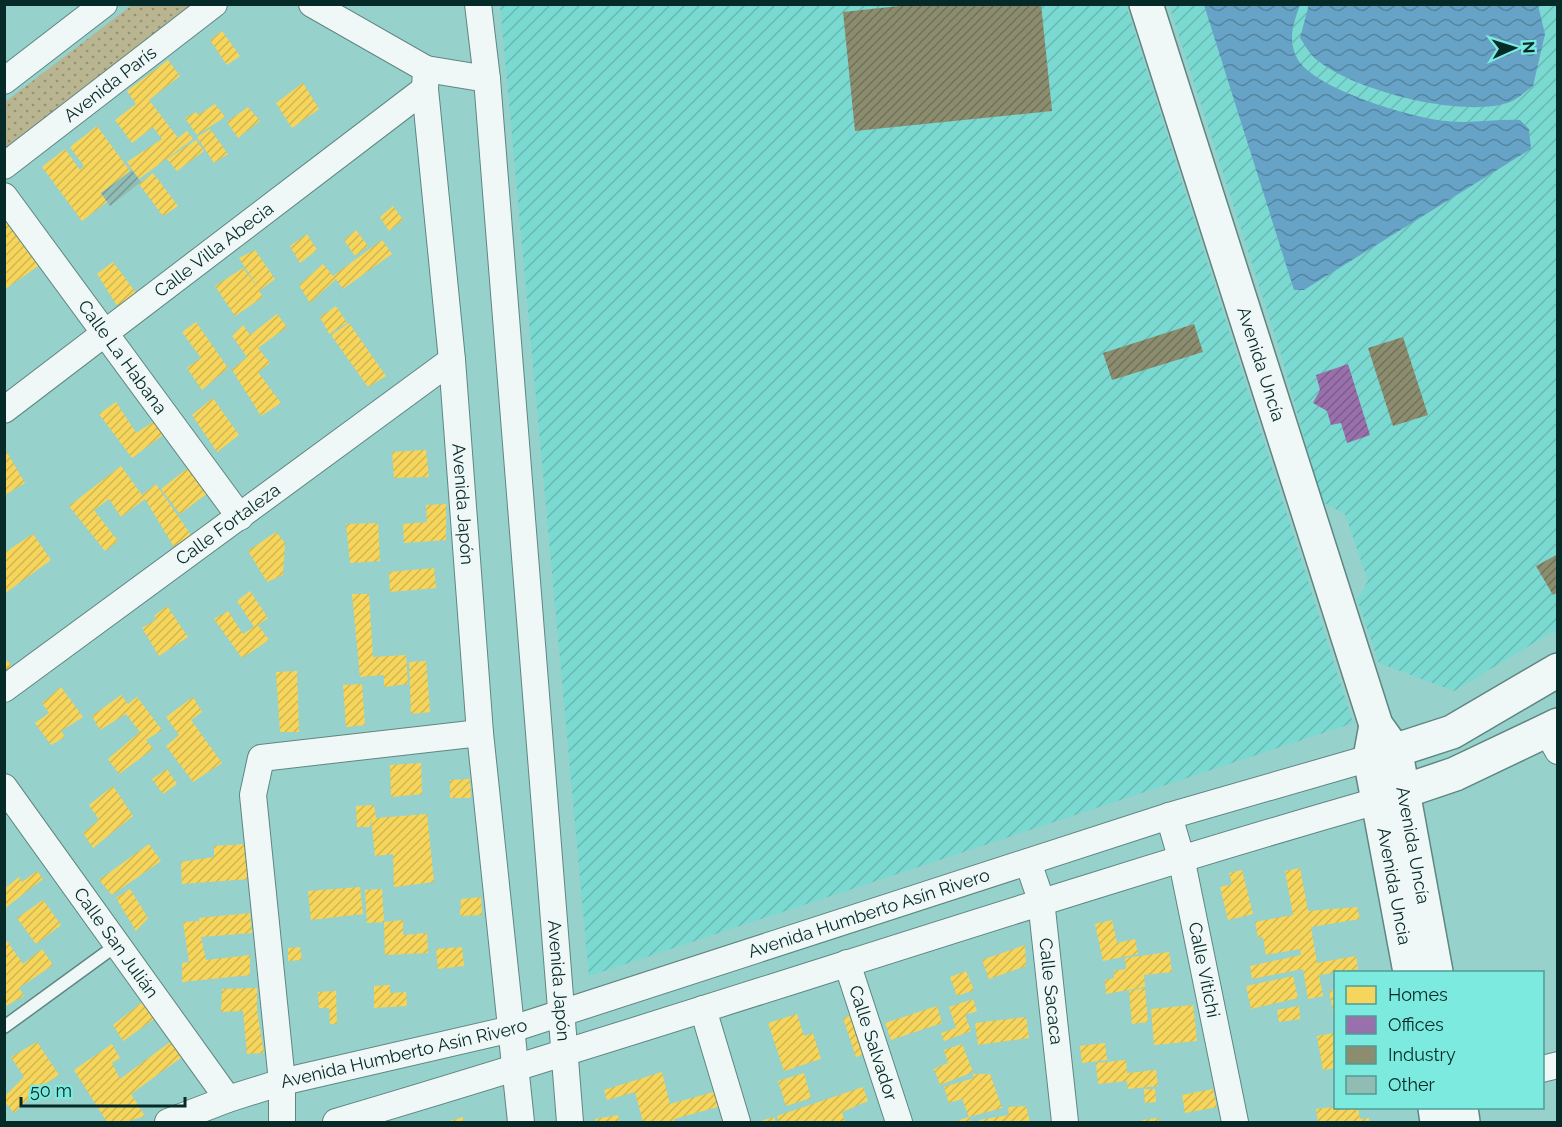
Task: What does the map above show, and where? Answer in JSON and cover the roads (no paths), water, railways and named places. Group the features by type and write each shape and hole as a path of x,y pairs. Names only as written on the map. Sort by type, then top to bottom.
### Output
{"street":[{"path":"4,81 74,14 104,4"},
{"name":"Avenida París","path":"4,166 214,4"},
{"path":"312,4 425,79 487,79"},
{"name":"Avenida Japón","path":"478,4 487,79 570,1122"},
{"name":"Avenida Uncía","path":"1146,4 1376,725 1390,796 1436,971"},
{"name":"Calle Villa Abecia","path":"4,410 106,334 425,79"},
{"name":"Avenida Japón","path":"425,79 452,360 480,733 521,1122"},
{"name":"Calle La Habana","path":"4,196 240,517"},
{"name":"Calle Fortaleza","path":"4,689 452,360"},
{"name":"Avenida Humberto Asín Rivero","path":"168,1122 228,1099 282,1082 512,1029 1169,816 1383,755 1452,732 1557,670"},
{"path":"282,1122 282,1082 253,795 261,758 480,733"},
{"path":"336,1122 516,1070 1041,900 1390,796 1554,736"},
{"name":"Calle San Julián","path":"4,787 228,1099"},
{"name":"Avenida Uncia","path":"1390,796 1410,971"},
{"name":"Calle Vitichi","path":"1169,816 1181,857 1235,1122"},
{"name":"Calle Sacaca","path":"1029,862 1041,900 1065,1122"},
{"name":"Calle Salvador","path":"847,963 899,1122"},
{"path":"703,1010 737,1122"}],"lane":[{"path":"4,1027 118,944"}],"water":[{"path":"1309,4 1538,5 1545,34 1533,86 1510,102 1466,107 1410,99 1356,82 1317,60 1300,38"},
{"path":"1204,5 1300,5 1292,31 1294,51 1307,69 1322,80 1365,100 1430,119 1465,122 1520,120 1529,129 1531,149 1304,290 1294,290"}]}
